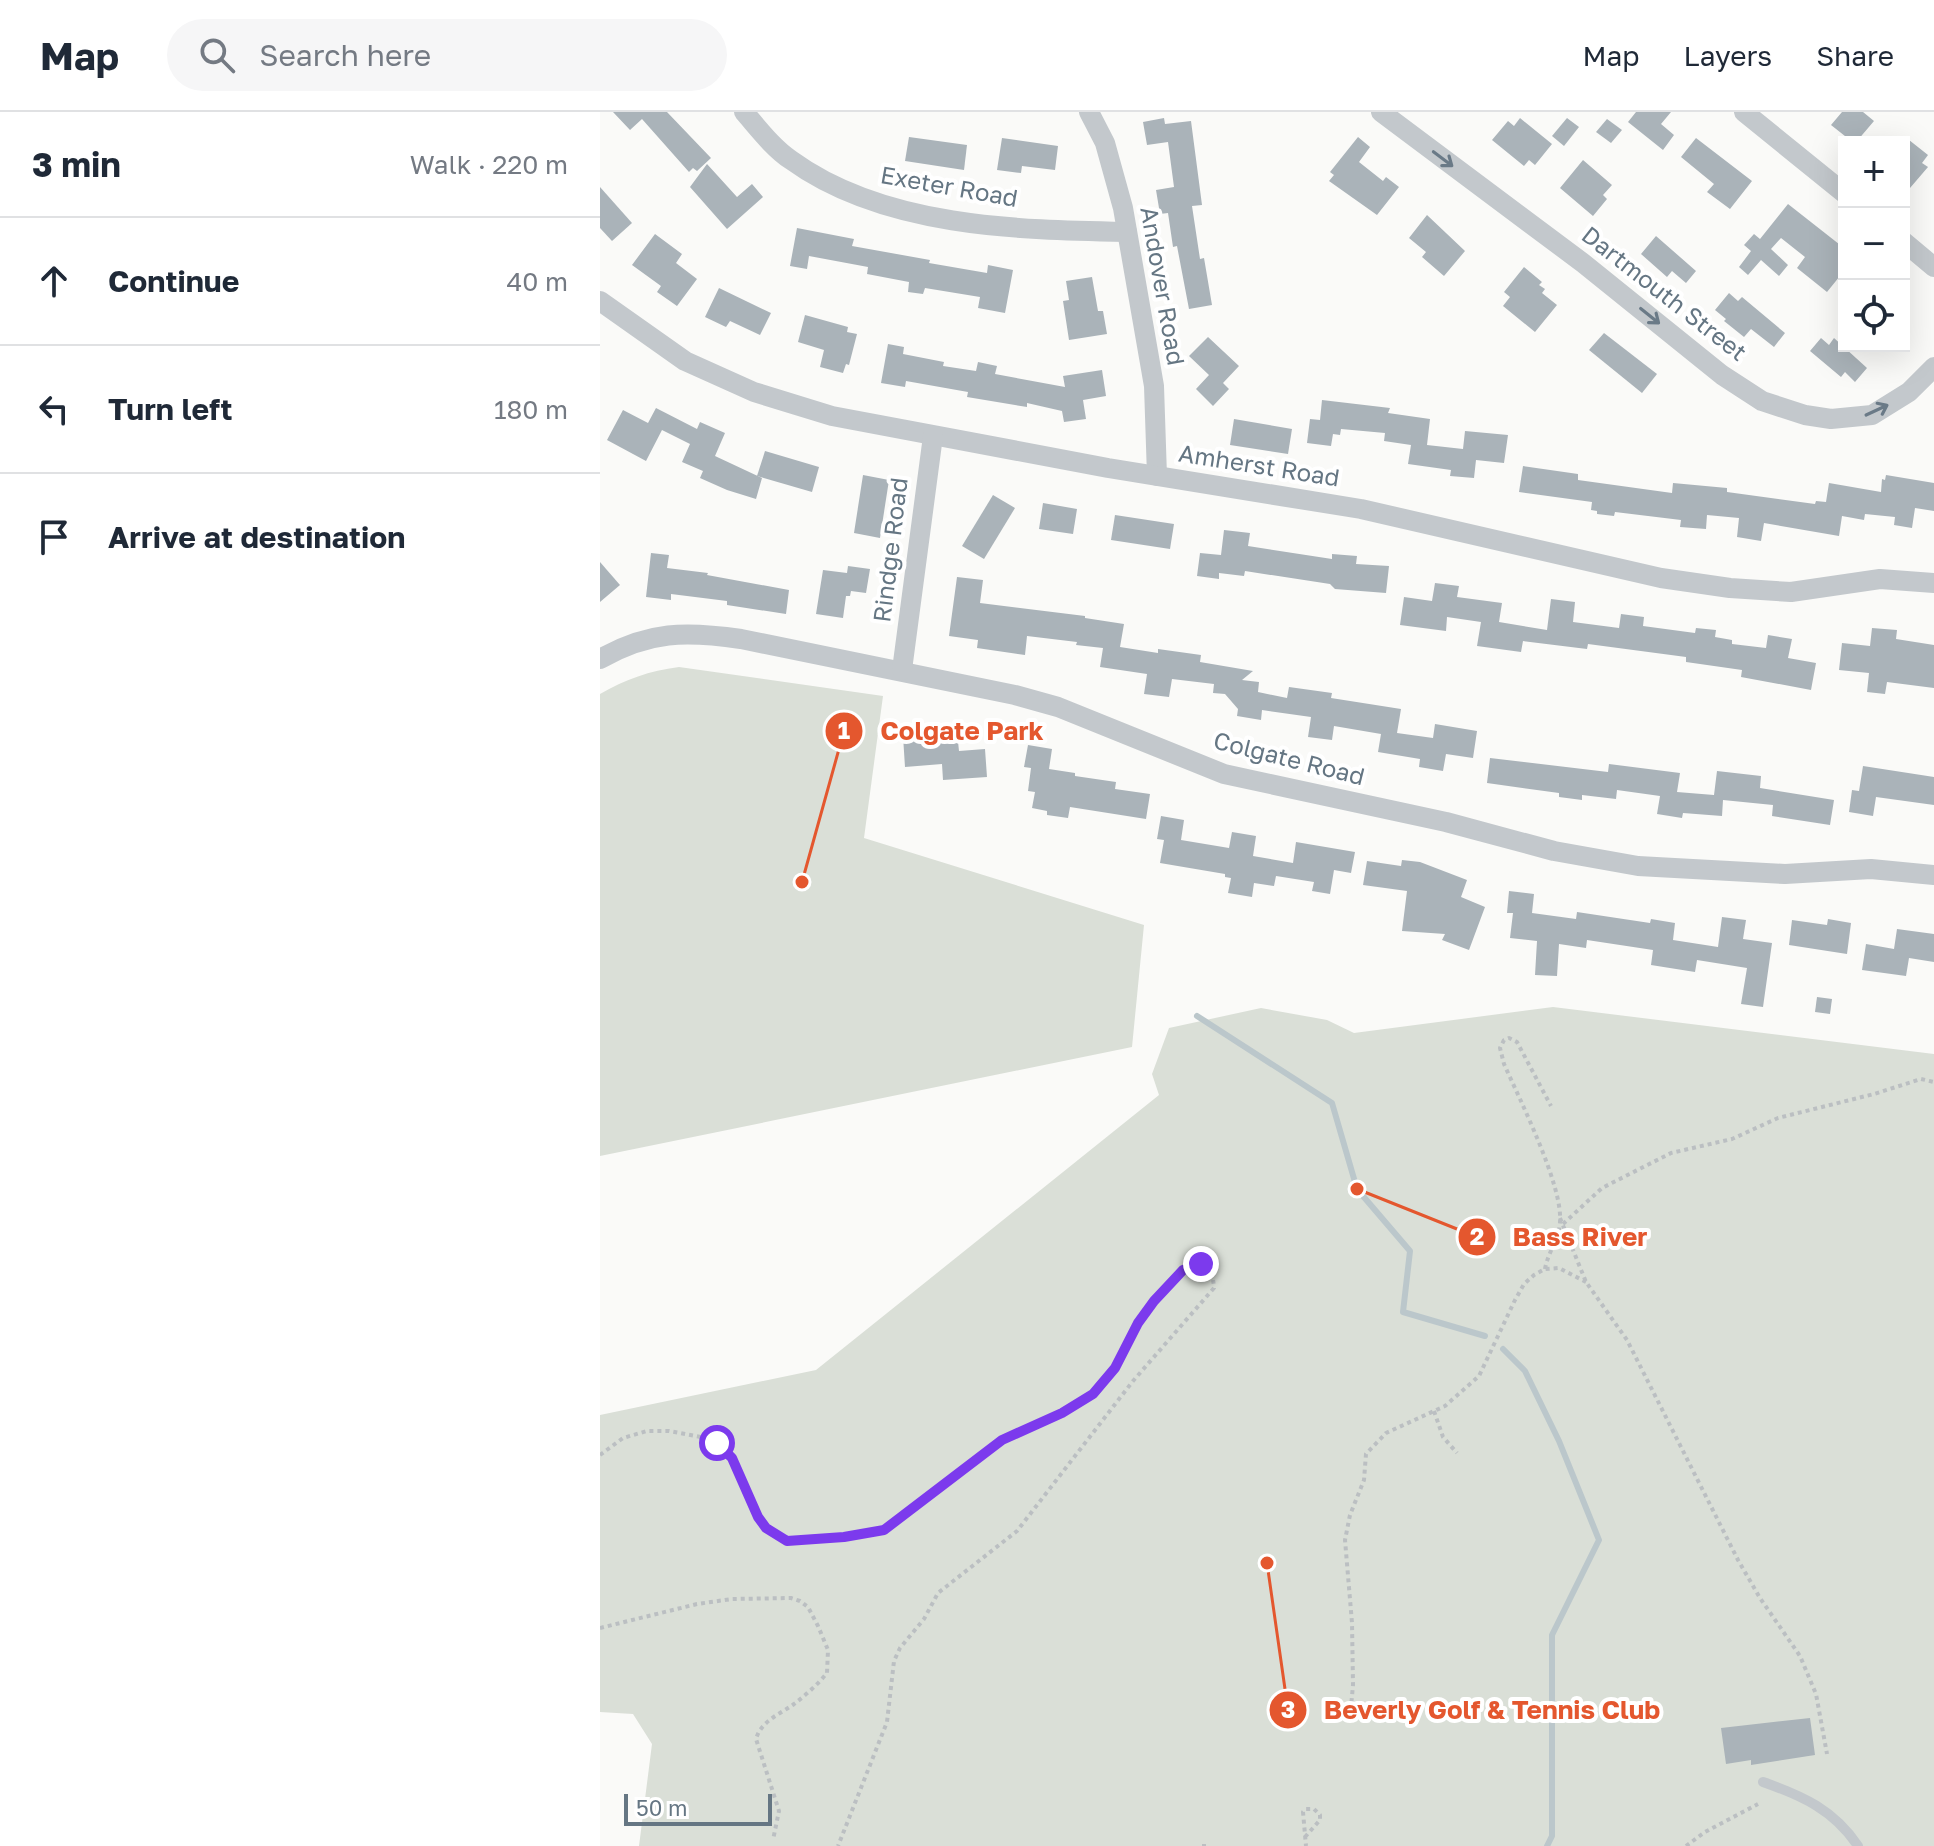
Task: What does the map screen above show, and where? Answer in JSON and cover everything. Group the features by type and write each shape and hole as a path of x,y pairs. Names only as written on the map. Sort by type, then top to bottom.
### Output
{"street":[{"name":"Exeter Road","path":"744,112 788,159 828,184 883,206 956,220 1056,231 1127,232"},
{"name":"Andover Road","path":"1089,112 1105,143 1127,232 1154,386 1157,476"},
{"name":"Dartmouth Street","path":"1381,112 1583,263 1722,375 1762,401 1805,415 1831,419 1872,415 1909,392 1934,367"},
{"path":"1744,112 1838,188"},
{"path":"1910,247 1934,267"},
{"name":"Amherst Road","path":"600,301 685,361 754,392 832,416 1157,476 1361,509 1661,578 1730,588 1791,592 1880,579 1934,583"},
{"name":"Rindge Road","path":"902,670 933,436"},
{"name":"Colgate Road","path":"600,659 619,648 657,635 699,633 902,670 1058,707 1224,774 1446,822 1554,851 1638,866 1785,874 1871,869 1934,875"}],"lane":[{"path":"1763,1782 1789,1791 1830,1813 1858,1846"}],"path":[{"path":"1545,1269 1557,1238 1559,1204 1550,1174 1504,1064 1500,1048 1504,1040 1509,1038 1517,1042 1551,1106"},
{"path":"1563,1224 1602,1188 1671,1153 1732,1139 1778,1118 1921,1079 1934,1082"},
{"path":"1560,1218 1586,1282 1627,1340 1738,1560 1800,1656 1816,1694 1827,1754"},
{"path":"600,1455 623,1438 647,1431 669,1431 706,1438 723,1447 732,1458 766,1528 787,1541 844,1537 884,1530 1002,1440 1062,1413 1093,1394 1115,1368 1138,1323 1154,1301 1183,1270 1201,1264 1208,1268 1214,1288 1133,1381 1032,1513 999,1548 938,1593 924,1619 900,1648 894,1661 887,1722 838,1846"},
{"path":"1350,1718 1353,1651 1345,1540 1350,1515 1364,1480 1364,1460 1386,1433 1434,1411 1469,1387 1479,1376 1524,1284 1545,1269 1559,1268 1586,1282"},
{"path":"1434,1411 1443,1437 1457,1453"},
{"path":"600,1628 732,1599 791,1598 808,1607 828,1650 827,1673 793,1705 766,1723 758,1731 756,1739 779,1811 773,1840"},
{"path":"1686,1846 1705,1832 1758,1804"},
{"path":"1305,1837 1320,1820 1314,1809 1303,1812 1305,1837 1306,1846"}],"shaded area":[{"path":"679,667 883,696 864,838 1144,925 1132,1047 600,1156 600,694 638,676"},
{"path":"1553,1007 1934,1054 1934,1846 639,1846 652,1744 633,1714 600,1712 600,1415 816,1370 1159,1095 1152,1074 1169,1028 1261,1008 1327,1020 1354,1033"}],"building":[{"path":"613,112 667,112 711,158 697,171 693,168 689,172 642,119 630,130"},
{"path":"1636,112 1671,112 1661,124 1674,135 1663,150 1628,122"},
{"path":"1842,112 1863,112 1874,121 1861,136 1845,136 1831,125"},
{"path":"1164,118 1165,124 1191,121 1202,205 1192,206 1200,259 1204,258 1212,305 1189,309 1168,213 1160,214 1156,190 1174,187 1168,142 1147,145 1143,122"},
{"path":"1520,118 1552,144 1535,165 1529,160 1524,166 1492,140 1508,121 1514,126"},
{"path":"1567,118 1579,127 1564,146 1552,136"},
{"path":"1607,119 1622,130 1611,143 1596,132"},
{"path":"909,137 967,145 964,170 905,161"},
{"path":"1358,137 1370,147 1359,162 1383,181 1386,177 1399,187 1377,215 1329,181 1334,175 1330,172"},
{"path":"1002,138 1058,146 1055,170 1022,166 1021,173 997,170"},
{"path":"1696,138 1752,181 1730,209 1707,192 1714,184 1681,157"},
{"path":"1910,141 1928,155 1922,163 1928,167 1910,188"},
{"path":"1583,160 1612,185 1603,195 1607,199 1593,216 1560,188"},
{"path":"707,164 737,197 752,184 763,197 727,229 690,187"},
{"path":"600,187 632,223 612,241 600,228"},
{"path":"1788,204 1838,243 1838,278 1827,292 1797,268 1805,257 1781,238 1771,249 1788,265 1779,276 1761,260 1748,275 1739,267 1751,251 1744,245 1754,234 1760,239"},
{"path":"1427,215 1465,251 1444,276 1422,257 1426,252 1409,238"},
{"path":"797,228 854,239 852,246 930,260 929,263 987,273 988,265 1013,270 1005,313 978,308 980,297 925,288 923,294 908,292 909,282 867,274 868,267 809,256 807,269 790,266"},
{"path":"655,234 682,254 676,263 697,279 677,306 657,292 661,286 632,265"},
{"path":"1656,236 1696,271 1686,283 1672,271 1667,277 1641,254"},
{"path":"1524,267 1542,282 1539,285 1545,289 1542,293 1557,305 1535,332 1503,306 1510,297 1504,292"},
{"path":"1092,277 1098,311 1103,311 1107,334 1069,340 1063,301 1069,300 1066,281"},
{"path":"719,288 771,313 760,335 730,321 726,327 705,317"},
{"path":"1729,293 1738,301 1742,297 1785,333 1774,347 1751,329 1744,337 1724,321 1726,319 1715,310"},
{"path":"805,315 848,327 847,332 857,334 849,365 846,364 843,373 820,367 824,350 798,342"},
{"path":"1604,333 1657,374 1642,393 1589,350"},
{"path":"1208,337 1239,366 1223,383 1229,389 1213,406 1196,389 1209,375 1189,356"},
{"path":"1821,338 1829,345 1834,338 1838,342 1838,352 1849,352 1867,368 1855,382 1845,372 1841,377 1810,351"},
{"path":"888,344 904,347 903,354 944,362 943,366 976,371 978,362 997,366 995,374 1065,387 1063,376 1102,370 1106,396 1083,400 1086,419 1064,422 1062,411 1027,403 1027,407 967,397 968,392 906,381 905,387 881,383"},
{"path":"1322,400 1390,408 1388,413 1430,419 1427,445 1463,449 1465,431 1508,435 1504,463 1476,460 1474,478 1450,476 1451,470 1408,464 1411,445 1384,441 1385,433 1341,429 1340,435 1333,434 1331,446 1307,443 1310,419 1320,420"},
{"path":"656,408 697,429 700,422 725,433 715,456 762,478 756,499 700,478 703,471 682,462 690,444 662,430 646,461 607,440 623,410 648,423"},
{"path":"1234,419 1292,429 1288,454 1230,445"},
{"path":"765,451 819,467 812,492 757,476"},
{"path":"1523,466 1578,474 1578,480 1672,493 1673,483 1727,488 1727,492 1815,504 1816,501 1826,502 1829,483 1881,492 1882,479 1885,480 1886,475 1934,483 1934,511 1915,508 1912,528 1894,525 1895,517 1865,514 1864,520 1842,516 1839,536 1764,523 1761,541 1737,537 1739,518 1707,515 1706,529 1680,527 1681,520 1615,512 1614,516 1597,514 1597,511 1591,510 1592,502 1519,492"},
{"path":"863,475 889,480 880,538 854,533"},
{"path":"993,495 1015,508 984,559 962,546"},
{"path":"1043,503 1077,509 1073,534 1039,529"},
{"path":"1115,515 1174,524 1170,549 1111,540"},
{"path":"1224,530 1250,533 1248,546 1332,559 1332,554 1357,556 1356,564 1389,566 1386,593 1335,589 1330,584 1245,571 1244,576 1219,573 1219,579 1197,576 1200,553 1221,555"},
{"path":"651,553 669,555 667,568 789,590 786,614 727,605 727,601 671,594 671,600 646,597"},
{"path":"600,562 620,585 600,602"},
{"path":"848,566 870,569 866,593 851,591 850,596 846,596 843,618 816,614 823,570 847,573"},
{"path":"957,577 983,580 980,603 1124,624 1120,647 1201,655 1200,662 1253,671 1242,680 1259,682 1258,692 1287,698 1289,687 1332,693 1331,698 1401,709 1397,733 1433,738 1435,724 1477,731 1473,758 1446,754 1443,771 1419,767 1420,759 1378,752 1381,734 1334,726 1332,740 1308,737 1311,717 1262,710 1261,720 1237,716 1238,709 1225,694 1213,693 1214,684 1172,679 1169,697 1144,694 1147,674 1100,667 1103,648 1076,645 1077,642 1027,636 1025,655 977,648 978,640 949,636"},
{"path":"1435,583 1459,586 1457,597 1502,603 1499,622 1547,630 1551,599 1575,602 1573,622 1619,628 1621,614 1644,617 1643,626 1695,633 1696,628 1716,630 1715,637 1732,640 1732,644 1766,648 1768,635 1792,639 1788,658 1816,663 1811,690 1741,677 1742,670 1686,662 1686,657 1588,644 1587,649 1523,641 1521,652 1477,646 1481,622 1447,617 1446,631 1400,625 1404,597 1432,601"},
{"path":"1872,628 1897,630 1896,639 1934,645 1934,688 1887,682 1885,694 1867,692 1869,673 1839,670 1842,643 1870,646"},
{"path":"957,732 959,751 985,749 987,777 943,780 942,764 905,767 903,736"},
{"path":"1028,745 1052,749 1049,769 1116,782 1115,789 1150,794 1146,819 1070,807 1068,818 1047,815 1047,811 1032,808 1035,792 1028,791 1031,768 1024,767"},
{"path":"1490,758 1608,772 1609,764 1680,773 1677,792 1714,795 1717,771 1761,776 1760,788 1834,800 1830,825 1772,816 1773,805 1723,800 1722,816 1683,813 1682,818 1657,814 1660,796 1617,790 1616,799 1582,795 1582,800 1559,797 1559,793 1487,783"},
{"path":"1863,766 1934,777 1934,805 1876,797 1873,816 1849,812 1852,790 1859,791"},
{"path":"1161,816 1184,820 1181,840 1229,848 1232,832 1256,836 1253,856 1293,863 1296,842 1355,852 1351,873 1334,870 1330,894 1312,891 1314,882 1276,876 1274,886 1254,883 1252,897 1228,893 1231,878 1225,877 1225,874 1160,863 1164,840 1157,839"},
{"path":"1402,860 1420,862 1467,880 1461,897 1485,907 1469,950 1442,940 1445,934 1402,931 1407,891 1363,885 1367,861 1401,866"},
{"path":"1509,891 1534,894 1532,913 1576,919 1577,912 1650,923 1651,919 1675,923 1673,940 1718,947 1722,917 1746,920 1743,939 1772,943 1763,1007 1741,1004 1747,968 1697,960 1695,972 1651,965 1653,950 1587,940 1586,948 1559,944 1557,976 1535,975 1537,941 1510,938 1513,913 1507,913"},
{"path":"1828,919 1851,923 1847,954 1789,945 1792,920 1827,925"},
{"path":"1897,929 1934,934 1934,962 1909,958 1906,976 1862,970 1866,944 1894,949"},
{"path":"1817,997 1832,999 1830,1014 1815,1012"},
{"path":"1810,1718 1815,1755 1751,1765 1751,1760 1726,1764 1721,1728"}],"waterway":[{"path":"1197,1016 1332,1103 1357,1189 1410,1251 1403,1312 1485,1336"},
{"path":"1503,1349 1525,1371 1559,1441 1599,1540 1552,1635 1552,1836 1547,1846"}],"place":[{"name":"Colgate Park","path":"802,882"},
{"name":"Bass River","path":"1357,1189"},
{"name":"Beverly Golf & Tennis Club","path":"1267,1563"}],"route":[{"path":"717,1443 732,1458 758,1517 766,1528 787,1541 844,1537 884,1530 1002,1440 1062,1413 1093,1394 1108,1379 1138,1323 1154,1301 1183,1270 1201,1264"}]}
